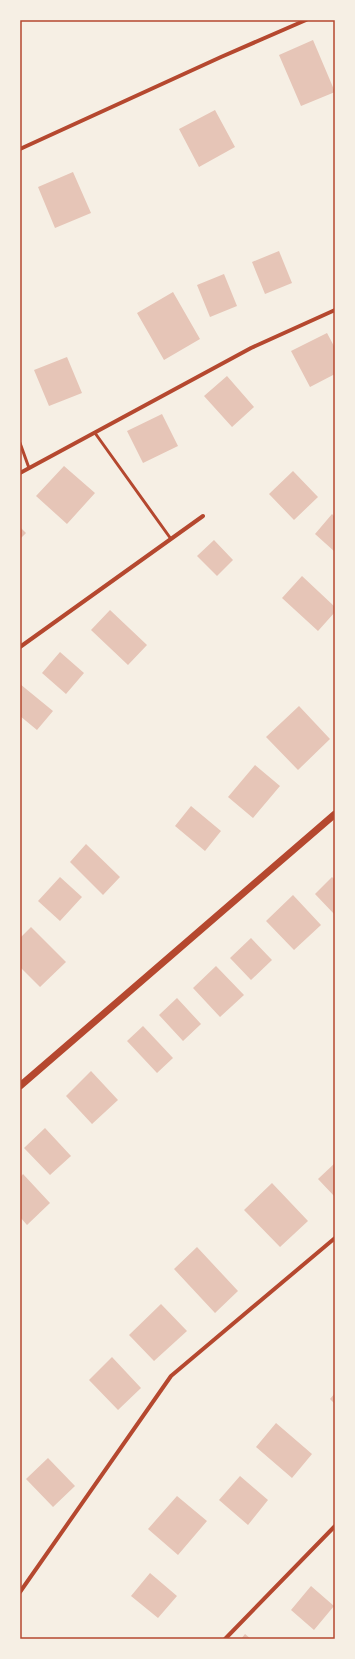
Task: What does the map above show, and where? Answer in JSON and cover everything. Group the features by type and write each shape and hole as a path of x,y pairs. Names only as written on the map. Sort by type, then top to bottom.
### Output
{"street":[{"path":"20,149 221,57 306,20"},
{"path":"20,473 251,348 335,310"},
{"path":"20,647 203,516"},
{"path":"20,1086 335,814"},
{"path":"20,1592 170,1376 335,1238"},
{"path":"225,1639 335,1526"}],"lane":[{"path":"95,433 171,539"},
{"path":"20,444 29,468"}],"building":[{"path":"313,40 335,92 301,106 279,55"},
{"path":"215,110 235,147 199,167 179,129"},
{"path":"73,172 91,213 55,228 38,187"},
{"path":"279,251 292,283 265,294 252,262"},
{"path":"224,274 237,306 210,317 197,285"},
{"path":"173,292 200,339 164,360 137,313"},
{"path":"327,333 335,348 335,374 310,387 291,351"},
{"path":"67,357 82,393 49,406 34,370"},
{"path":"227,376 254,407 232,427 204,396"},
{"path":"162,414 178,446 143,463 127,431"},
{"path":"64,466 95,493 67,524 36,496"},
{"path":"293,471 318,497 294,520 269,494"},
{"path":"332,514 335,517 335,552 315,534"},
{"path":"20,527 26,533 20,539"},
{"path":"214,540 233,560 217,576 197,556"},
{"path":"302,576 335,607 335,612 318,631 282,598"},
{"path":"110,610 147,645 128,665 91,630"},
{"path":"60,652 84,673 66,694 42,673"},
{"path":"20,684 53,711 37,730 20,716"},
{"path":"299,706 330,739 298,770 266,737"},
{"path":"255,765 280,786 253,818 228,797"},
{"path":"191,806 221,831 205,851 175,826"},
{"path":"86,844 120,877 103,895 70,862"},
{"path":"60,877 82,897 60,921 38,901"},
{"path":"332,877 335,880 335,915 315,894"},
{"path":"293,895 321,925 294,950 266,921"},
{"path":"31,927 66,962 40,987 20,967 20,938"},
{"path":"251,938 272,960 251,980 230,958"},
{"path":"216,966 244,995 220,1017 193,988"},
{"path":"177,998 201,1024 183,1041 159,1015"},
{"path":"143,1026 173,1058 157,1073 127,1041"},
{"path":"91,1071 118,1100 92,1124 66,1096"},
{"path":"45,1128 71,1156 50,1175 24,1148"},
{"path":"335,1163 335,1197 318,1179"},
{"path":"23,1174 50,1203 27,1225 20,1217 20,1178"},
{"path":"272,1183 308,1221 280,1247 244,1210"},
{"path":"197,1247 238,1291 215,1313 174,1269"},
{"path":"161,1304 187,1331 154,1361 129,1335"},
{"path":"112,1357 141,1388 118,1410 89,1380"},
{"path":"335,1393 335,1404 330,1399"},
{"path":"276,1423 312,1454 292,1478 256,1447"},
{"path":"48,1458 75,1486 53,1507 26,1479"},
{"path":"240,1476 268,1500 248,1525 219,1500"},
{"path":"177,1496 207,1521 178,1555 148,1529"},
{"path":"150,1573 177,1596 158,1618 131,1596"},
{"path":"311,1586 334,1606 314,1630 291,1610"},
{"path":"245,1634 251,1639 241,1639"}]}
